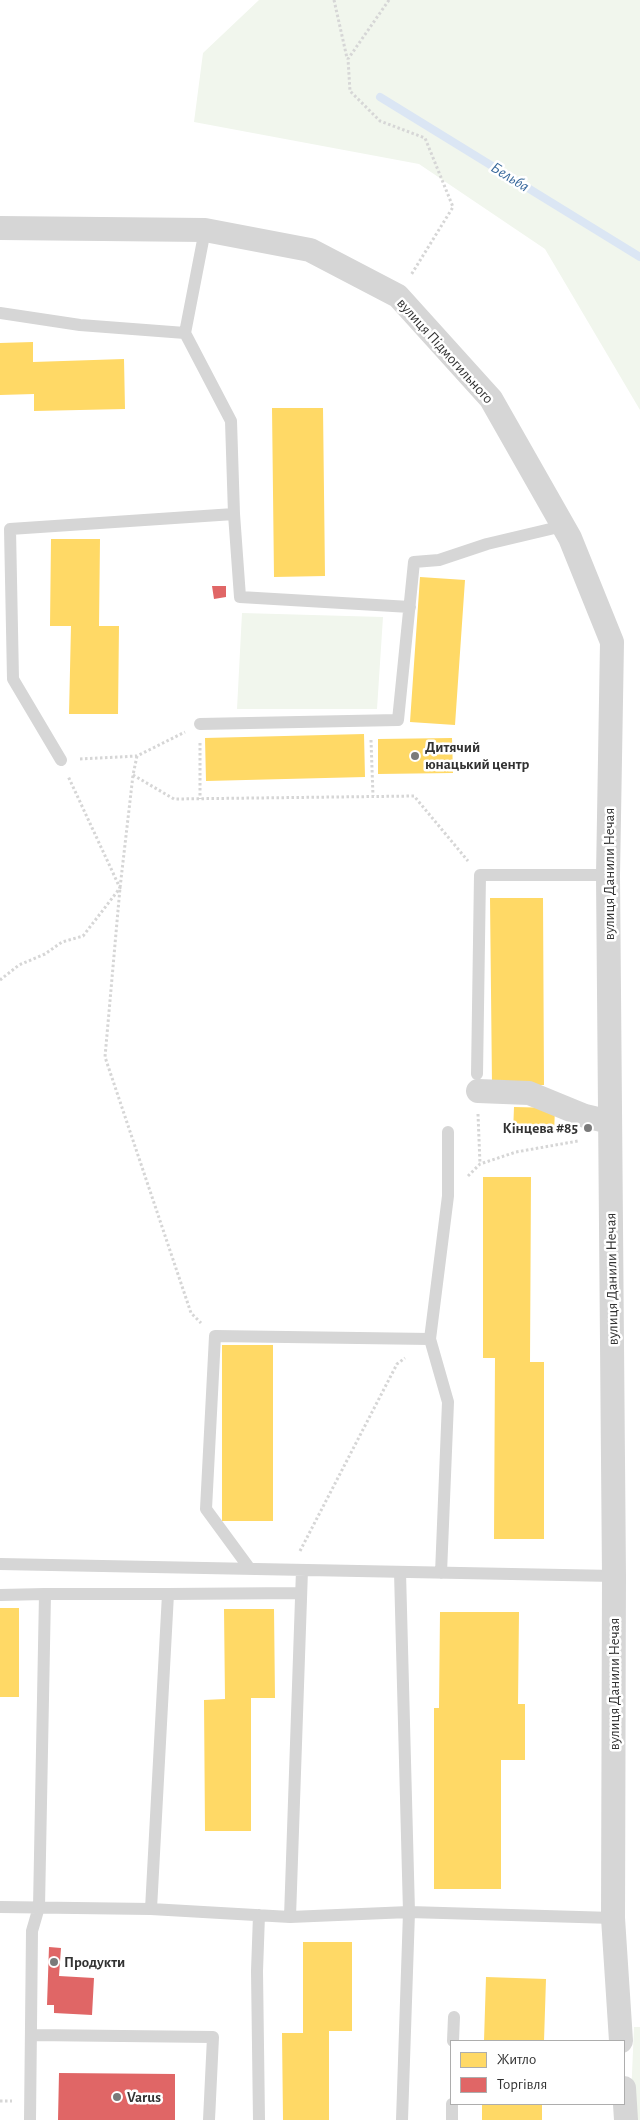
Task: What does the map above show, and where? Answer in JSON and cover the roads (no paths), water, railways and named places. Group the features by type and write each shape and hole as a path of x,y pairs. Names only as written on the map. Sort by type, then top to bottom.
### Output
{"street":[{"name":"вулиця Підмогильного","path":"0,228 205,230 310,250 398,296 491,399 564,526"},
{"name":"вулиця Данили Нечая","path":"564,526 612,642 608,875 614,1576 614,1918 621,2040"},
{"path":"477,1082 530,1092 610,1129"},
{"path":"625,2104 626,2120"}],"lane":[{"path":"205,230 184,333 231,421 234,514 240,597 410,607"},
{"path":"0,313 80,325 184,333"},
{"path":"61,760 13,679 10,530 234,514"},
{"path":"200,724 398,720 414,562 439,560 487,544 564,526"},
{"path":"477,1082 480,875 608,875"},
{"path":"441,1573 448,1402 430,1339 448,1196 448,1132"},
{"path":"250,1569 206,1509 215,1336 430,1339"},
{"path":"0,1564 614,1576"},
{"path":"290,1917 302,1593 297,1570"},
{"path":"400,1572 409,1912 402,2120"},
{"path":"0,1595 302,1593"},
{"path":"30,2120 32,1931 40,1907 45,1594"},
{"path":"151,1909 168,1594"},
{"path":"0,1907 151,1909 290,1917 409,1912 614,1918"},
{"path":"259,2120 257,1971 260,1915"},
{"path":"454,2017 454,2040"},
{"path":"32,2035 213,2037 209,2120"},
{"path":"452,2105 452,2120"}],"waterway":[{"name":"Бельба","path":"380,97 640,257"}],"place":[{"name":"Дитячий юнацький центр","path":"415,756"},
{"name":"Кінцева #85","path":"588,1128"},
{"name":"Продукти","path":"54,1962"},
{"name":"Varus","path":"117,2097"}]}
